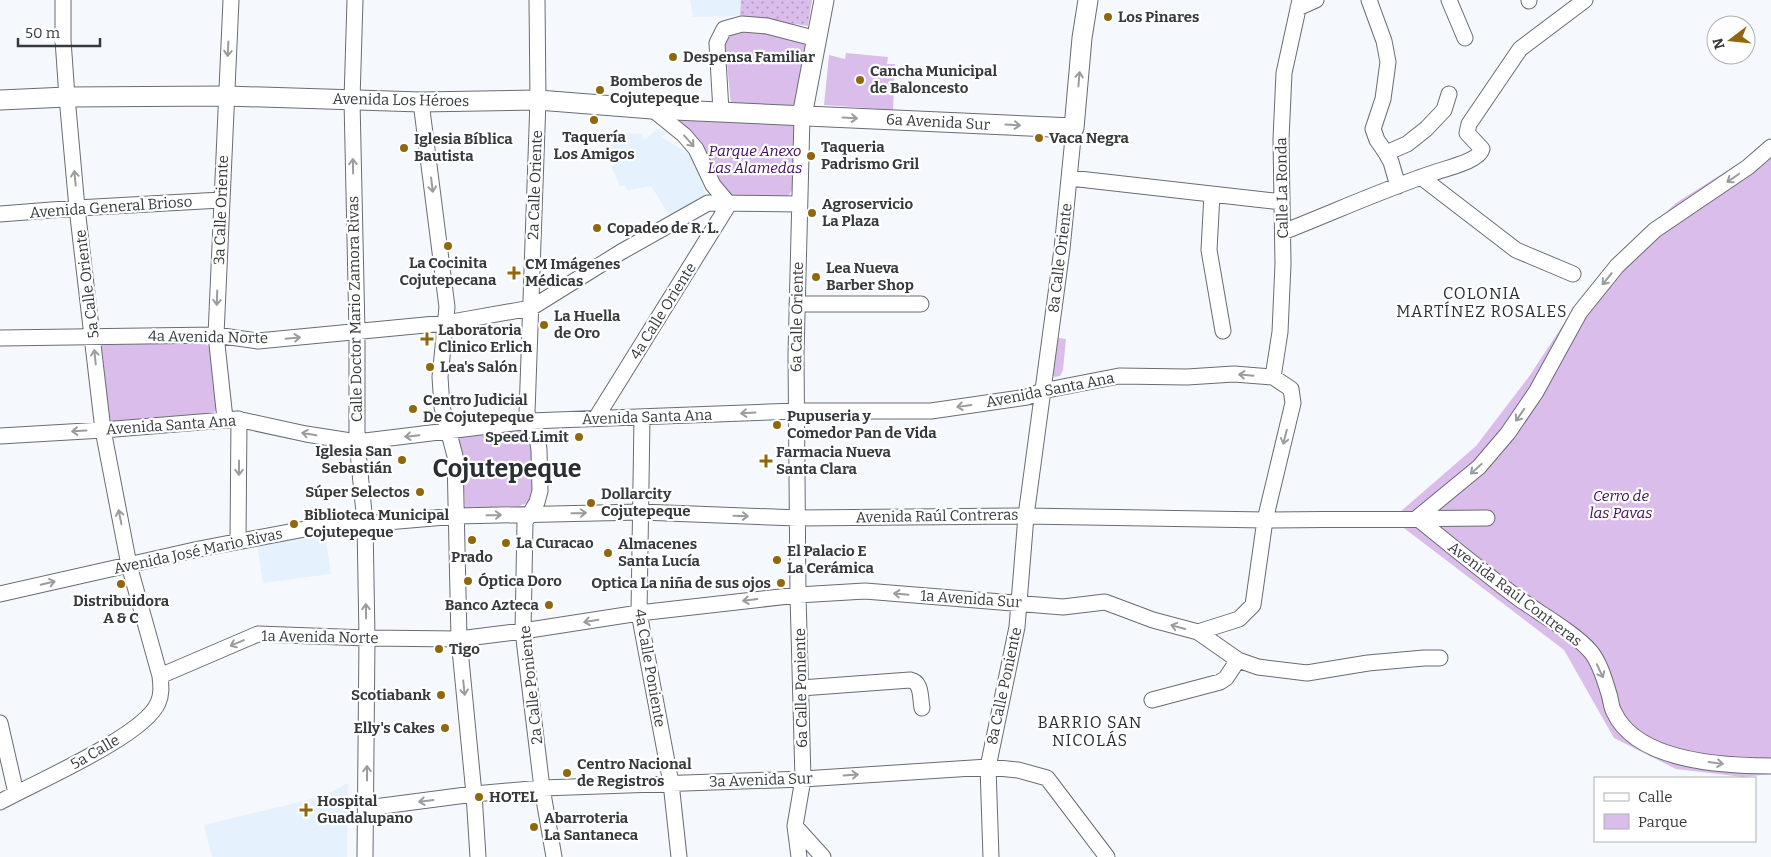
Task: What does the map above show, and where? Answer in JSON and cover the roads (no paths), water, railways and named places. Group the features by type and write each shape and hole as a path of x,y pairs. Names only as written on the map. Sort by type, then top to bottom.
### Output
{"main road":[{"path":"802,116 824,0"},
{"name":"8a Calle Oriente","path":"1074,128 1082,38 1088,0"},
{"name":"Avenida Los Héroes","path":"0,100 226,96 422,102 538,100 652,109 802,116"},
{"name":"6a Avenida Sur","path":"802,116 1074,128"}],"street":[{"name":"5a Calle Oriente","path":"63,0 63,40 67,98 103,430 129,565"},
{"name":"3a Calle Oriente","path":"231,0 216,335 232,419 238,541"},
{"name":"Calle Doctor Mario Zamora Rivas","path":"355,0 352,100 357,332 357,442 365,523 367,638 367,808 365,857"},
{"name":"2a Calle Oriente","path":"530,514 537,502 540,491 537,436 527,413 538,100 537,0"},
{"path":"1299,4 1316,0"},
{"path":"1369,0 1384,41 1388,62 1383,99 1373,129 1376,140 1386,153 1398,186"},
{"path":"1449,0 1465,38"},
{"path":"1283,232 1421,177 1470,160 1480,154 1482,149 1467,133 1469,124 1520,49 1585,0"},
{"name":"Calle La Ronda","path":"1273,377 1280,332 1283,232 1281,139 1284,73 1299,4"},
{"path":"721,111 717,44 724,29 742,24 767,26 817,39"},
{"path":"1386,153 1407,144 1426,129 1444,110 1449,94"},
{"path":"422,102 447,307 440,377 442,407 455,456 459,639 478,857"},
{"path":"652,109 684,135 696,149 714,185 729,204"},
{"name":"6a Calle Oriente","path":"798,518 797,304 802,116"},
{"name":"8a Calle Oriente","path":"1026,516 1062,249 1074,128"},
{"path":"1417,518 1479,467 1508,433 1536,392 1580,312 1617,266 1655,230 1748,167 1771,147"},
{"path":"1421,177 1516,250 1573,274"},
{"path":"1070,178 1282,202"},
{"path":"1212,194 1209,250 1224,331"},
{"name":"Avenida General Brioso","path":"0,214 221,200"},
{"path":"531,308 621,252 703,206 715,202 729,204 799,204"},
{"name":"4a Calle Oriente","path":"596,418 729,204"},
{"path":"797,304 921,304"},
{"name":"4a Avenida Norte","path":"0,338 216,335 258,341 446,323 531,308"},
{"name":"Avenida Santa Ana","path":"0,436 103,430 232,419 357,442 530,421 797,411 931,410 1027,397 1042,391 1119,376 1187,377 1234,374 1273,377 1291,389 1293,403 1265,520"},
{"name":"4a Calle Poniente","path":"642,418 639,613 671,783 679,857"},
{"name":"Avenida Raúl Contreras","path":"457,516 640,512 798,518 1026,516 1265,520 1487,518"},
{"name":"2a Calle Poniente","path":"530,514 524,528 523,631 542,788 554,857"},
{"name":"Avenida José Mario Rivas","path":"0,594 238,541 305,529 457,516"},
{"name":"8a Calle Poniente","path":"991,857 988,767 1017,627 1026,516"},
{"name":"6a Calle Poniente","path":"798,518 803,778 795,826 799,857"},
{"name":"Avenida Raúl Contreras","path":"1417,518 1517,597 1570,634 1591,653 1603,676 1613,711 1621,724 1639,742 1677,756 1716,763 1771,766"},
{"path":"1198,632 1239,619 1253,605 1265,520"},
{"name":"5a Calle","path":"0,802 67,769 125,735 151,714 158,704 161,692 160,676 129,565"},
{"name":"1a Avenida Sur","path":"459,639 639,613 798,595 865,591 1063,607 1105,602 1153,620 1198,632"},
{"path":"1198,632 1238,660 1258,668 1307,673 1368,663 1440,658"},
{"name":"1a Avenida Norte","path":"160,676 258,634 459,639"},
{"path":"1152,700 1220,682 1226,678 1238,660"},
{"path":"801,688 915,680 918,684 922,708"},
{"path":"0,723 16,793"},
{"name":"3a Avenida Sur","path":"367,808 474,794 542,788 803,778 988,767 1018,770 1047,778 1107,857"},
{"path":"795,826 823,857"}],"place":[{"name":"Los Pinares","path":"1108,17"},
{"name":"Despensa Familiar","path":"673,57"},
{"name":"Cancha Municipal de Baloncesto","path":"860,80"},
{"name":"Bomberos de Cojutepeque","path":"600,90"},
{"name":"Taquería Los Amigos","path":"594,120"},
{"name":"Vaca Negra","path":"1039,138"},
{"name":"Iglesia Bíblica Bautista","path":"404,148"},
{"name":"Taqueria Padrismo Gril","path":"811,156"},
{"name":"Agroservicio La Plaza","path":"812,213"},
{"name":"Copadeo de R. L.","path":"597,228"},
{"name":"La Cocinita Cojutepecana","path":"448,246"},
{"name":"CM Imágenes Médicas","path":"514,273"},
{"name":"Lea Nueva Barber Shop","path":"816,277"},
{"name":"La Huella de Oro","path":"544,325"},
{"name":"Laboratoria Clinico Erlich","path":"427,339"},
{"name":"Lea's Salón","path":"430,367"},
{"name":"Centro Judicial De Cojutepeque","path":"413,409"},
{"name":"Pupuseria y Comedor Pan de Vida","path":"777,425"},
{"name":"Speed Limit","path":"579,437"},
{"name":"Iglesia San Sebastián","path":"402,460"},
{"name":"Farmacia Nueva Santa Clara","path":"766,461"},
{"name":"Súper Selectos","path":"420,492"},
{"name":"Dollarcity Cojutepeque","path":"591,503"},
{"name":"Biblioteca Municipal Cojutepeque","path":"294,524"},
{"name":"Prado","path":"472,540"},
{"name":"La Curacao","path":"506,543"},
{"name":"Almacenes Santa Lucía","path":"608,553"},
{"name":"El Palacio E La Cerámica","path":"777,560"},
{"name":"Óptica Doro","path":"468,581"},
{"name":"Optica La niña de sus ojos","path":"781,583"},
{"name":"Distribuidora A & C","path":"121,584"},
{"name":"Banco Azteca","path":"549,605"},
{"name":"Tigo","path":"439,649"},
{"name":"Scotiabank","path":"441,695"},
{"name":"Elly's Cakes","path":"445,728"},
{"name":"Centro Nacional de Registros","path":"567,773"},
{"name":"HOTEL","path":"479,797"},
{"name":"Hospital Guadalupano","path":"306,810"},
{"name":"Abarroteria La Santaneca","path":"534,827"}],"district":[{"name":"COLONIA MARTÍNEZ ROSALES","path":"1482,302"},
{"name":"Cojutepeque","path":"507,469"},
{"name":"BARRIO SAN NICOLÁS","path":"1090,731"}],"park label":[{"name":"Parque Anexo Las Alamedas","path":"755,160"},
{"name":"Cerro de las Pavas","path":"1621,504"}]}
